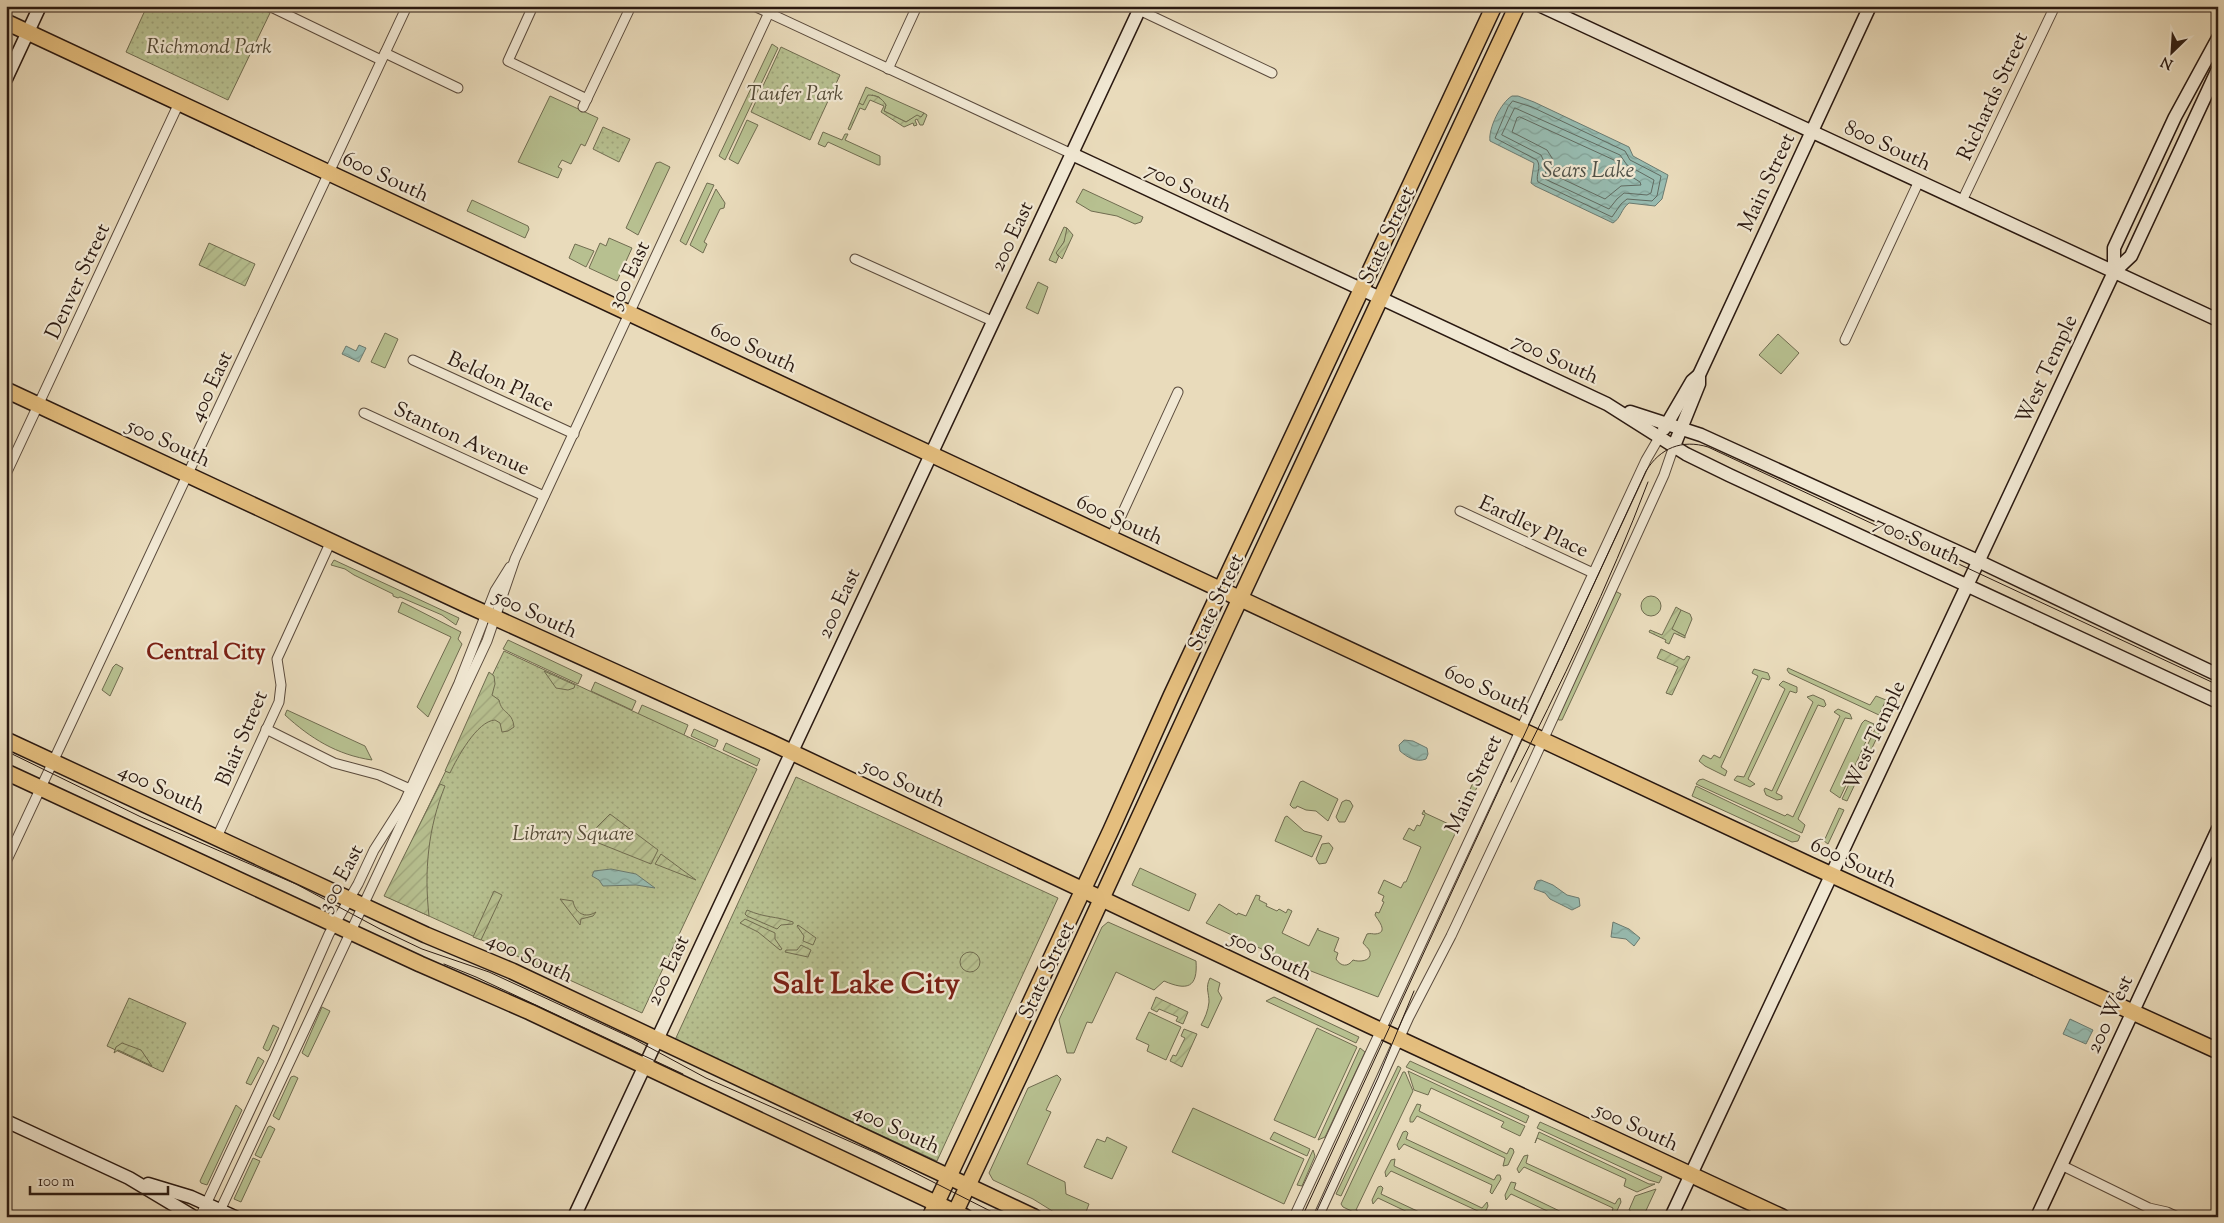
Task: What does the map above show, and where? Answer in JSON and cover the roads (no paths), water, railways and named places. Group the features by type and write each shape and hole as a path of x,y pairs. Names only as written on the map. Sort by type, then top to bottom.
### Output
{"main road":[{"name":"State Street","path":"934,1210 1494,6"},
{"name":"State Street","path":"957,1215 969,1184 1103,899 1240,598 1517,6"},
{"name":"600 South","path":"6,22 1831,874 2218,1051"},
{"name":"500 South","path":"6,390 492,616 791,752 1782,1217"},
{"name":"400 South","path":"6,740 426,935 512,971 969,1184 1034,1217"},
{"path":"6,772 644,1066 934,1210 957,1215"}],"street":[{"path":"6,79 40,6"},
{"path":"269,6 458,88"},
{"name":"400 East","path":"6,862 407,6"},
{"path":"533,6 508,60 585,103 631,6"},
{"name":"700 South","path":"754,6 771,10 888,69 1607,404 1686,454 2218,702"},
{"path":"888,69 917,6"},
{"name":"800 South","path":"1541,6 2218,320"},
{"name":"Main Street","path":"1294,1217 1646,460 1692,381 1699,375 1870,6"},
{"name":"Richards Street","path":"1962,201 2054,6"},
{"path":"1140,8 1272,73"},
{"name":"200 East","path":"574,1217 930,453 1140,8"},
{"name":"300 East","path":"218,1213 364,905 492,616 497,586 515,559 771,10"},
{"name":"West Temple","path":"2114,272 2114,248 2175,117 2218,38"},
{"name":"West Temple","path":"1671,1217 2114,272 2131,256 2218,69"},
{"name":"Denver Street","path":"6,474 179,103"},
{"path":"1845,340 1919,181"},
{"path":"855,259 992,322"},
{"name":"Beldon Place","path":"413,360 574,434"},
{"name":"Main Street","path":"1318,1217 1423,990 1451,936 1543,739 1664,474 1699,384 1699,375"},
{"path":"1111,538 1178,392"},
{"name":"700 South","path":"1607,404 1701,435 1978,561 2218,675"},
{"name":"Stanton Avenue","path":"364,413 544,496"},
{"name":"Eardley Place","path":"1460,511 1593,573"},
{"name":"Blair Street","path":"217,837 281,694 277,659 331,541"},
{"name":"300 East","path":"200,1217 274,1059 316,962 374,850 410,789 492,616"},
{"path":"266,730 334,763 379,775 410,789"},
{"name":"200 West","path":"2038,1217 2218,829"},
{"path":"6,1121 128,1178 194,1217"},
{"path":"2061,1165 2149,1208 2167,1212 2178,1217"},
{"path":"128,1178 207,1203 218,1213 235,1217"}],"water":[{"name":"Sears Lake","path":"1512,96 1518,96 1534,102 1629,147 1633,156 1668,175 1662,199 1655,206 1629,203 1613,223 1535,186 1531,183 1534,163 1490,141 1491,130 1496,116"},
{"path":"359,345 366,348 359,362 342,354 346,346 356,351"},
{"path":"1404,740 1413,741 1427,748 1428,754 1426,759 1415,760 1400,751 1399,745"},
{"path":"611,869 636,874 655,888 636,885 603,886 599,880 592,876 594,871"},
{"path":"1541,880 1553,885 1567,895 1579,898 1580,906 1572,910 1550,899 1545,893 1534,889 1537,881"},
{"path":"1613,922 1629,929 1640,938 1634,946 1626,939 1611,937"},
{"path":"2070,1019 2093,1030 2086,1044 2063,1034"}],"tram line":[{"path":"1302,1217 1646,471 1658,456 1665,451 1672,447 1689,444 1708,447 2218,685"},
{"path":"1511,782 1584,634 1648,482"},
{"path":"6,751 141,817 296,884 422,949 489,972 632,1038 706,1078 876,1153 1002,1217"},
{"path":"444,964 476,977 683,1074"},
{"path":"1314,1217 1378,1078 1414,991"}],"district":[{"name":"Central City","path":"206,651"},
{"name":"Salt Lake City","path":"866,982"}],"park label":[{"name":"Richmond Park","path":"209,46"},
{"name":"Taufer Park","path":"795,93"},
{"name":"Library Square","path":"573,833"}]}
